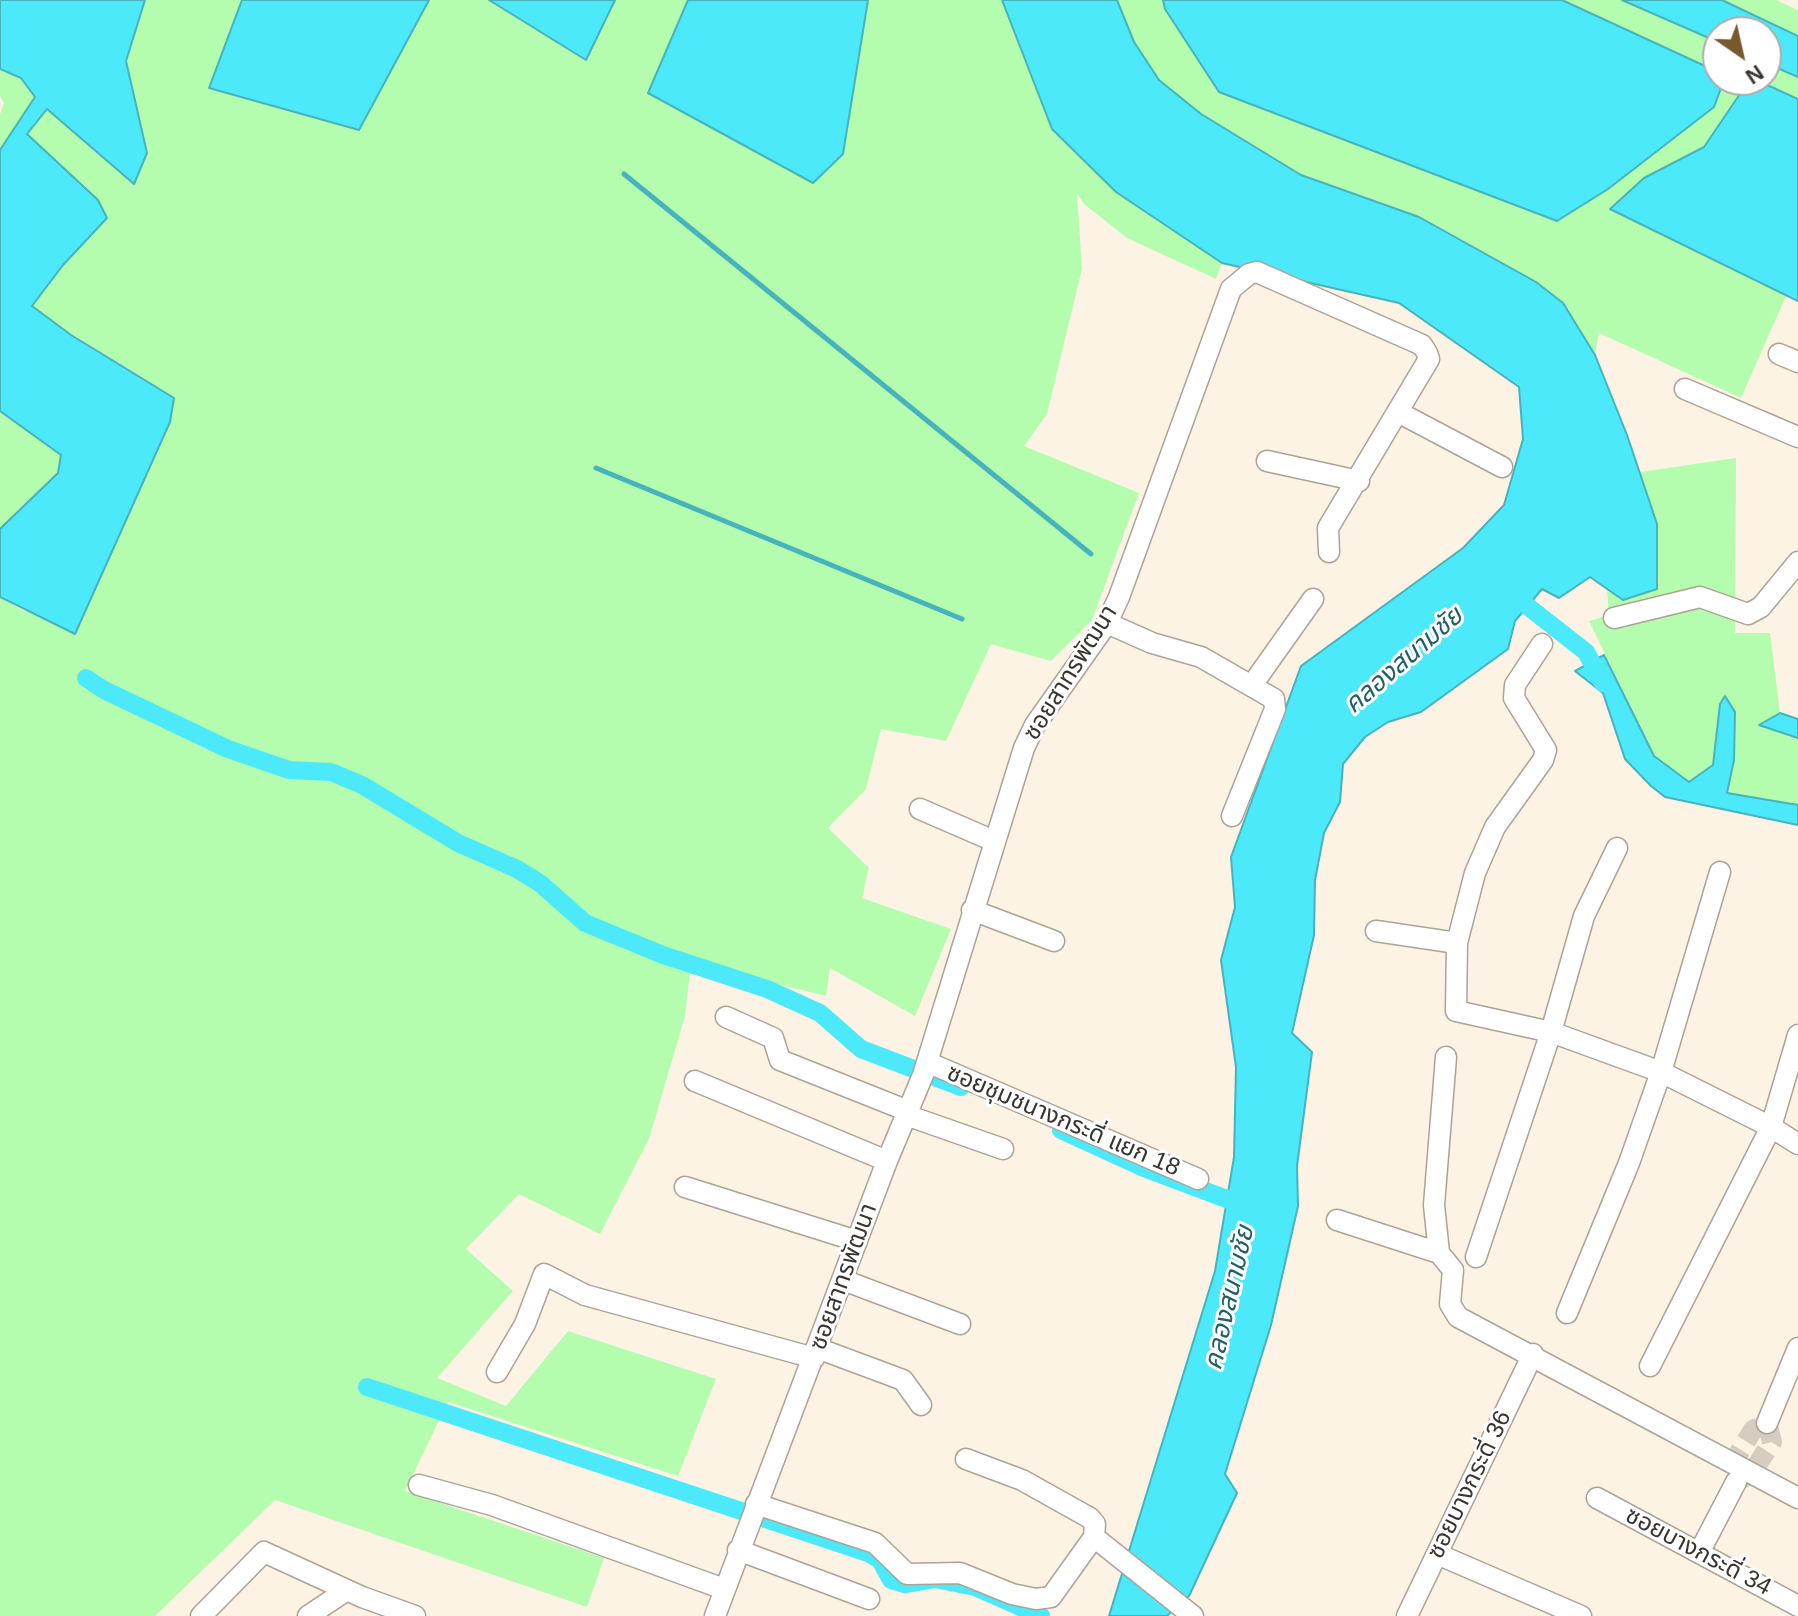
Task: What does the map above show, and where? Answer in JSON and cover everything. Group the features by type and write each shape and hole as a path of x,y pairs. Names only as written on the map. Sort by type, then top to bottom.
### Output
{"street":[{"name":"ซอยสาทรพัฒนา","path":"715,1616 753,1510 925,1068 1024,748 1035,725 1107,623 1225,303 1231,289 1241,279 1257,272 1422,345 1429,359 1359,481 1328,528 1329,552"},
{"path":"1685,389 1798,437"},
{"path":"1398,412 1502,467"},
{"path":"1267,461 1359,481"},
{"path":"1614,618 1700,597 1748,614 1761,607 1798,562"},
{"path":"1252,685 1313,599"},
{"path":"1107,623 1152,643 1201,657 1252,685 1277,704 1232,816"},
{"path":"1542,644 1515,685 1514,698 1546,750 1543,760 1495,827 1475,873 1457,943 1456,1011 1551,1032 1661,1072 1771,1127 1798,1144"},
{"path":"920,809 994,841"},
{"path":"1476,1257 1551,1032 1584,916 1617,848"},
{"path":"1567,1313 1629,1163 1661,1072 1720,872"},
{"path":"972,910 1054,941"},
{"path":"1376,931 1457,943"},
{"path":"726,1017 773,1038 780,1060 1003,1149"},
{"path":"1650,1366 1771,1127 1798,1035"},
{"path":"1439,1253 1434,1205 1446,1057"},
{"name":"ซอยชุมชนางกระดี่ แยก 18","path":"925,1068 1198,1179"},
{"path":"695,1081 887,1161"},
{"path":"685,1187 857,1241"},
{"path":"1337,1220 1439,1253 1453,1270 1452,1311 1798,1498"},
{"path":"497,1372 525,1324 544,1274 585,1295 816,1353 903,1380 921,1405"},
{"path":"843,1280 960,1324"},
{"path":"1767,1423 1798,1348"},
{"name":"ซอยบางกระดี่ 36","path":"1407,1616 1533,1354"},
{"path":"753,1510 875,1543 907,1574 960,1573 1015,1605 1051,1597 1094,1537 1095,1524 1090,1518 1022,1480 966,1459"},
{"path":"1699,1553 1736,1482"},
{"path":"419,1485 492,1505 724,1589"},
{"name":"ซอยบางกระดี่ 34","path":"1597,1498 1798,1606"},
{"path":"1094,1537 1190,1614"},
{"path":"738,1550 869,1599"},
{"path":"201,1616 264,1552 347,1590 415,1616"},
{"path":"1437,1554 1581,1616"},
{"path":"308,1616 347,1590"}],"green space":[{"path":"145,0 242,0 209,88 359,130 429,0 489,0 586,59 615,0 688,0 649,93 843,154 868,0 1002,0 1052,129 1116,192 1222,263 1216,279 1127,238 1084,204 1077,193 1082,269 1047,414 1024,446 1139,493 1092,620 1051,661 991,644 946,741 881,729 866,789 828,828 869,868 862,898 951,929 915,1016 830,968 826,996 691,963 685,1016 649,1139 600,1234 519,1194 466,1249 513,1291 437,1378 506,1406 568,1331 716,1379 678,1476 448,1402 405,1491 604,1558 587,1607 275,1500 155,1616 0,1616 0,597 25,612 174,398 71,335 32,306 63,265 98,200 27,134 47,108 134,183 147,153 126,61"},
{"path":"1117,0 1163,0 1165,9 1219,92 1557,221 1608,189 1714,107 1718,96 1739,96 1704,147 1644,178 1611,209 1786,296 1741,398 1599,333 1595,355 1563,303 1419,217 1301,175 1201,114 1159,80 1134,42"},
{"path":"1562,0 1622,0 1702,35 1702,65"},
{"path":"1722,0 1776,0 1798,10 1798,36 1782,28 1782,16 1756,16"},
{"path":"0,69 21,78 35,97 0,150 0,114 4,103 0,96"},
{"path":"1782,70 1798,77 1798,99 1782,92"},
{"path":"0,411 61,455 58,473 0,529"},
{"path":"1736,458 1735,633 1770,633 1780,713 1760,725 1798,738 1798,805 1727,793 1734,760 1735,712 1725,696 1720,704 1713,766 1689,782 1654,756 1589,621 1609,615 1607,589 1623,600 1657,524 1640,472"}],"water":[{"path":"0,0 145,0 126,61 147,153 134,184 47,109 27,134 98,200 107,218 63,265 32,306 71,335 174,398 170,422 75,634 0,597 0,529 58,473 61,455 0,411 0,150 35,97 21,78 0,69"},
{"path":"242,0 429,0 359,130 209,88"},
{"path":"489,0 615,0 586,60"},
{"path":"688,0 868,0 843,154 813,183 648,93"},
{"name":"คลองสนามชัย","path":"1002,0 1117,0 1134,42 1159,80 1201,114 1301,175 1419,217 1536,282 1563,303 1595,355 1627,435 1657,524 1657,589 1623,600 1590,577 1559,598 1542,589 1515,621 1508,649 1421,712 1388,722 1365,737 1343,764 1340,802 1324,833 1315,880 1314,935 1292,1033 1312,1052 1297,1166 1298,1206 1271,1325 1225,1474 1237,1493 1189,1596 1167,1616 1109,1616 1215,1271 1234,1157 1236,1067 1221,960 1235,907 1231,857 1301,666 1463,548 1504,505 1523,439 1519,387 1399,303 1222,263 1116,192 1052,129"},
{"path":"1163,0 1562,0 1702,65 1702,96 1718,96 1714,107 1608,189 1557,221 1219,92 1165,9"},
{"path":"1622,0 1722,0 1756,16 1702,16 1702,35"},
{"path":"1782,28 1798,36 1798,77 1782,70"},
{"path":"1782,92 1798,99 1798,301 1610,209 1644,178 1704,147 1739,96 1782,96"},
{"path":"1604,655 1654,756 1689,782 1713,765 1720,704 1725,696 1735,712 1734,760 1727,793 1798,805 1798,825 1665,797 1651,786 1625,759 1603,693 1575,671"},
{"path":"1780,713 1798,719 1798,738 1759,725"}],"waterway":[{"path":"624,174 1091,554"},
{"path":"596,468 962,619"},
{"path":"1508,591 1586,652 1603,683"},
{"path":"86,678 104,690 228,749 289,770 331,772 362,785 458,843 517,869 541,884 585,923 663,955 767,989 820,1013 861,1049 961,1087"},
{"path":"1061,1130 1144,1168 1248,1207"},
{"path":"367,1387 868,1553 880,1560 891,1580 905,1584 935,1579 975,1587 1041,1616"}],"tunnel":[{"path":"1767,1423 1772,1442 1751,1474 1736,1482 1732,1464 1753,1430 1767,1423"}]}
